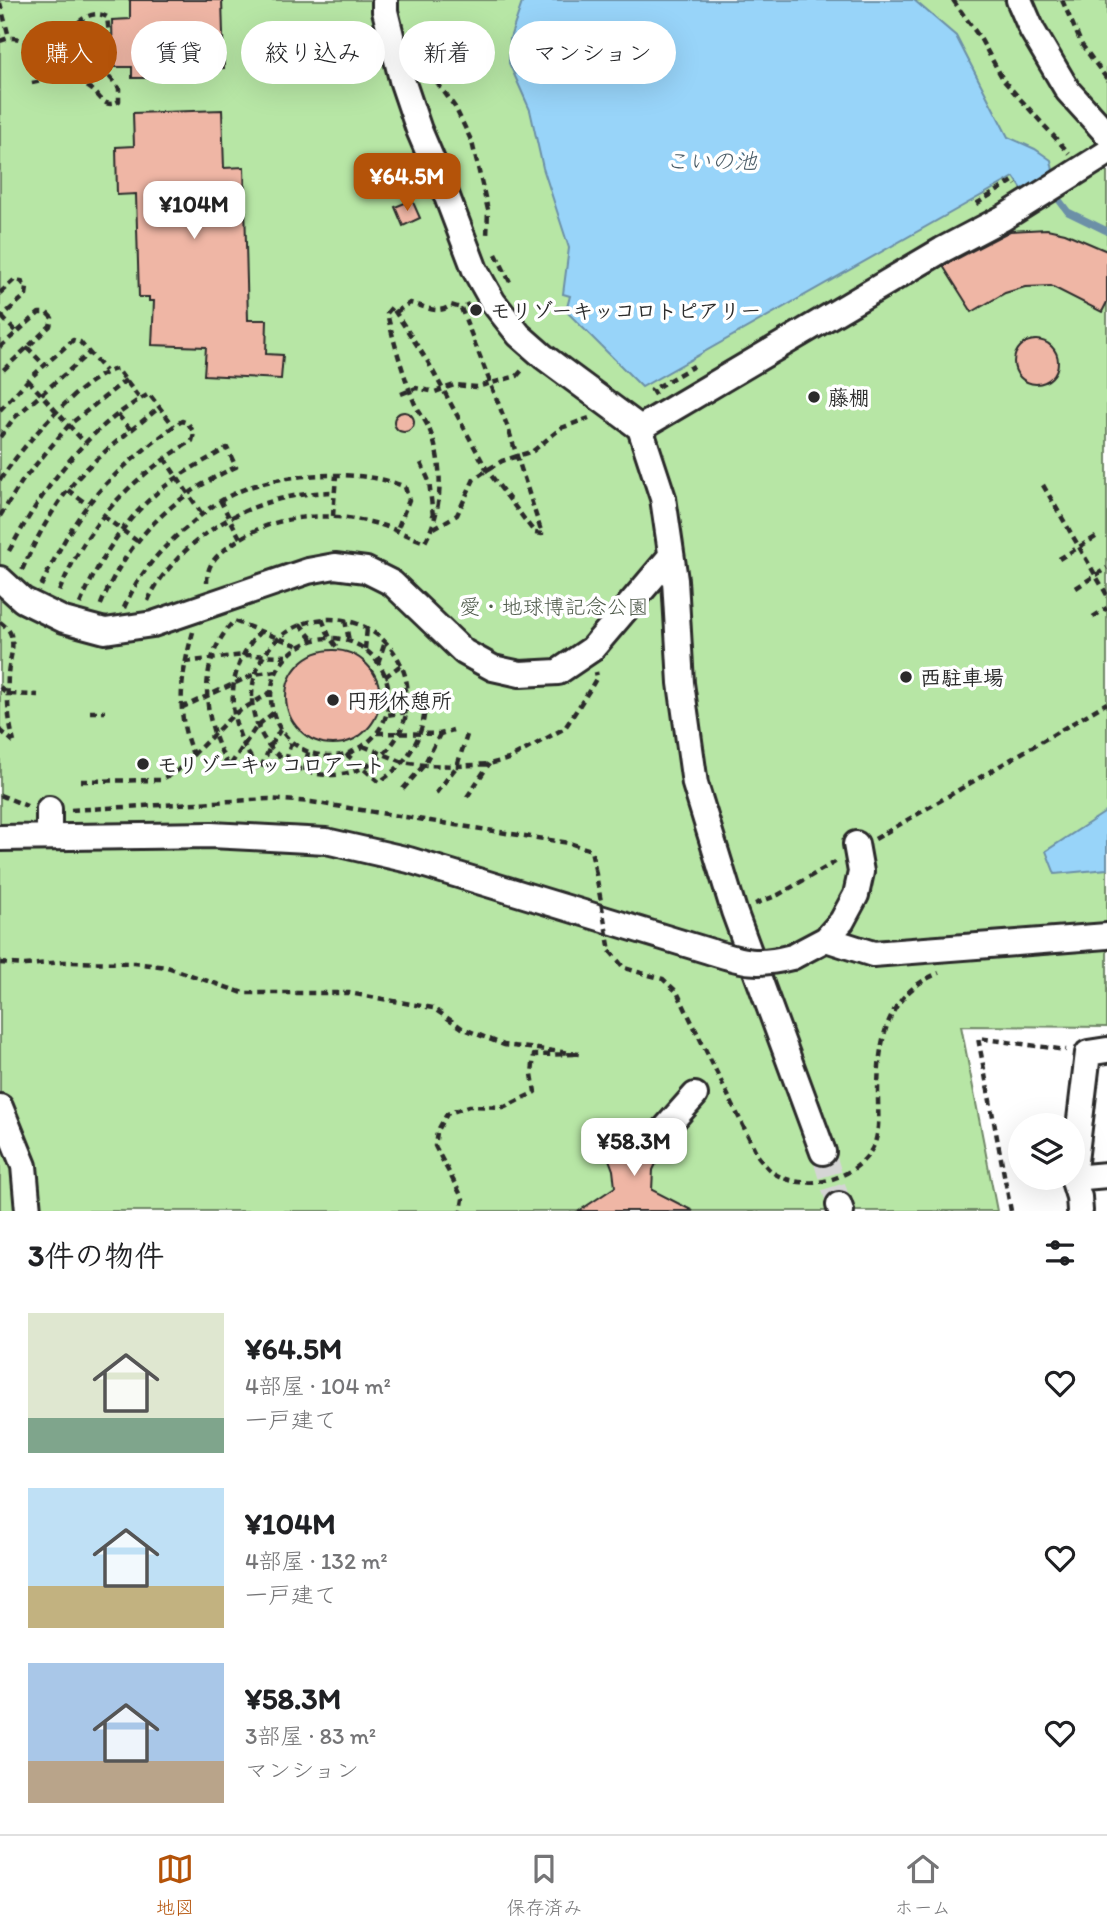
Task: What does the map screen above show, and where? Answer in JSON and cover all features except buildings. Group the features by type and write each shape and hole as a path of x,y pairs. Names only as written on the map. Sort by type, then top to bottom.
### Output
{"street":[{"path":"385,0 402,80 419,130 475,270 494,302 519,335 538,352 640,428 663,498 675,580 681,683 695,784 734,911 823,1152"},
{"path":"1019,0 1032,30 1068,91 1107,134"},
{"path":"640,428 942,250 1003,218 1107,153"},
{"path":"11,575 23,600 64,620 105,631 231,610 308,571 335,566 366,570 392,583 464,652 493,668 520,674 558,672 592,649 670,557"},
{"path":"49,809 49,837"},
{"path":"0,838 211,835 326,841 409,860 744,962 769,963 792,957 826,939 842,921 856,895 861,872 857,846"},
{"path":"826,939 873,954 1107,936"},
{"path":"1085,1118 1098,1052"},
{"path":"663,1130 695,1095"},
{"path":"0,1107 24,1166 28,1211"},
{"path":"1085,1177 1107,1175"},
{"path":"1076,1190 1080,1211"}],"path":[{"path":"953,0 980,38 1004,81 1075,172"},
{"path":"1062,0 1083,45 1107,79"},
{"path":"0,3 9,37"},
{"path":"101,14 107,18 109,34 99,64 119,88 119,101 111,105 103,102 93,90 72,75 64,55 66,41 84,18 101,14"},
{"path":"0,41 9,37 21,40"},
{"path":"438,84 455,107 472,142 488,210 487,240"},
{"path":"396,312 410,303 444,311 452,305 461,308 509,302 512,291 510,279 493,250"},
{"path":"1,291 14,280 22,281 27,288 26,295 1,317 16,332"},
{"path":"207,583 207,570 213,559 240,538 298,517 333,516 371,522 425,542 433,528 439,490 438,457 430,428 414,404 393,337 387,313 392,307 428,362 487,470 534,533 542,534 518,457 461,308"},
{"path":"0,346 39,313 47,313 52,318 50,326 0,373"},
{"path":"0,410 28,380 73,341 80,342 105,372"},
{"path":"27,347 44,365"},
{"path":"401,394 416,388 435,392 454,384 477,387 517,376 538,352"},
{"path":"0,437 14,418 89,353"},
{"path":"0,480 29,441 57,411 105,372 117,369 140,399"},
{"path":"28,380 85,443"},
{"path":"0,516 23,480 69,425 125,380"},
{"path":"9,551 44,491 85,443 118,415 149,394 174,426"},
{"path":"11,575 68,490 103,453 160,407"},
{"path":"433,528 457,515 474,480 487,470 502,461 533,451 561,428 612,408"},
{"path":"118,415 131,430"},
{"path":"41,587 60,548 88,505 110,479 174,426 182,421 188,423 194,433 192,440 145,471 103,516 74,557 57,597"},
{"path":"80,605 97,568 121,530 159,491 177,477 228,448 236,467 215,476 169,508 136,541 118,566 99,610"},
{"path":"164,458 202,514"},
{"path":"421,463 429,481 433,528"},
{"path":"122,612 137,581 155,556 202,514 220,500 281,478 335,475 396,482 405,487 409,500 396,532"},
{"path":"333,516 335,475"},
{"path":"1043,485 1107,595"},
{"path":"68,490 88,505"},
{"path":"146,609 157,583 168,569 193,543 230,517 271,500 306,493 334,492"},
{"path":"220,500 240,538"},
{"path":"103,516 136,541"},
{"path":"1059,559 1099,535"},
{"path":"1076,588 1107,568"},
{"path":"1093,617 1107,608"},
{"path":"273,713 257,726 229,767 213,733 207,695 209,669 231,610 261,631 299,646"},
{"path":"322,619 330,638 339,650"},
{"path":"322,619 345,620 367,628 385,641 401,664 408,688 407,712 399,734 383,755 362,768 331,776 304,771 286,762 270,747 257,726 252,703 255,674 264,655 278,638 300,624 322,619"},
{"path":"345,620 349,641"},
{"path":"0,622 10,632 13,648 8,671 8,694 14,742 0,730"},
{"path":"300,624 313,640"},
{"path":"365,649 367,628"},
{"path":"261,631 243,655 234,683 233,715 243,746 260,770 281,730"},
{"path":"193,632 185,662 181,709 193,754"},
{"path":"330,638 349,641 365,649 378,663 385,677 388,695 386,715 376,733 363,746 346,754 329,756 308,752 291,742 281,730 273,713 271,692 276,671 287,656 299,646 313,640 330,638"},
{"path":"378,663 385,641"},
{"path":"363,746 403,762 424,765 489,764 509,759 565,728 597,677 592,649"},
{"path":"185,662 243,655 287,656"},
{"path":"385,677 401,664"},
{"path":"181,709 255,674 276,671"},
{"path":"0,687 8,694 38,695"},
{"path":"388,695 408,688"},
{"path":"81,781 160,780 177,771 233,715 271,692"},
{"path":"744,908 778,895 857,846 1107,703"},
{"path":"346,754 379,782 403,762 419,735 425,705 407,712 386,715"},
{"path":"90,712 105,712"},
{"path":"376,733 419,735 453,730"},
{"path":"403,789 424,765 440,734"},
{"path":"436,793 457,766 467,735"},
{"path":"286,762 291,742"},
{"path":"304,771 308,752"},
{"path":"329,756 331,776"},
{"path":"467,797 489,764"},
{"path":"595,869 610,951"},
{"path":"0,963 134,963 167,967 243,993 349,993 433,1008 462,1028 504,1045 579,1054 534,1055 535,1093 505,1107 469,1106 447,1114 438,1132 435,1146 463,1199 461,1211"},
{"path":"1011,1211 978,1038 1098,1052"}],"green space":[{"name":"愛・地球博記念公園","path":"0,0 1107,0 1107,1027 961,1026 997,1211 0,1211"}],"water":[{"name":"こいの池","path":"523,0 914,0 956,36 1008,137 1035,149 1051,160 1054,176 1024,192 1014,177 642,387 566,311 570,296 563,294 569,248 543,168 530,110 518,84 676,84 676,21 516,21"},
{"path":"1107,811 1107,869 1055,874 1046,851"}],"waterway":[{"path":"1053,192 1068,212 1107,231"}],"tunnel":[{"path":"823,1152 839,1205"}],"place":[{"name":"モリゾーキッコロトピアリー","path":"476,310"},
{"name":"藤棚","path":"814,397"},
{"name":"西駐車場","path":"906,677"},
{"name":"円形休憩所","path":"333,700"},
{"name":"モリゾーキッコロアート","path":"143,764"}]}
